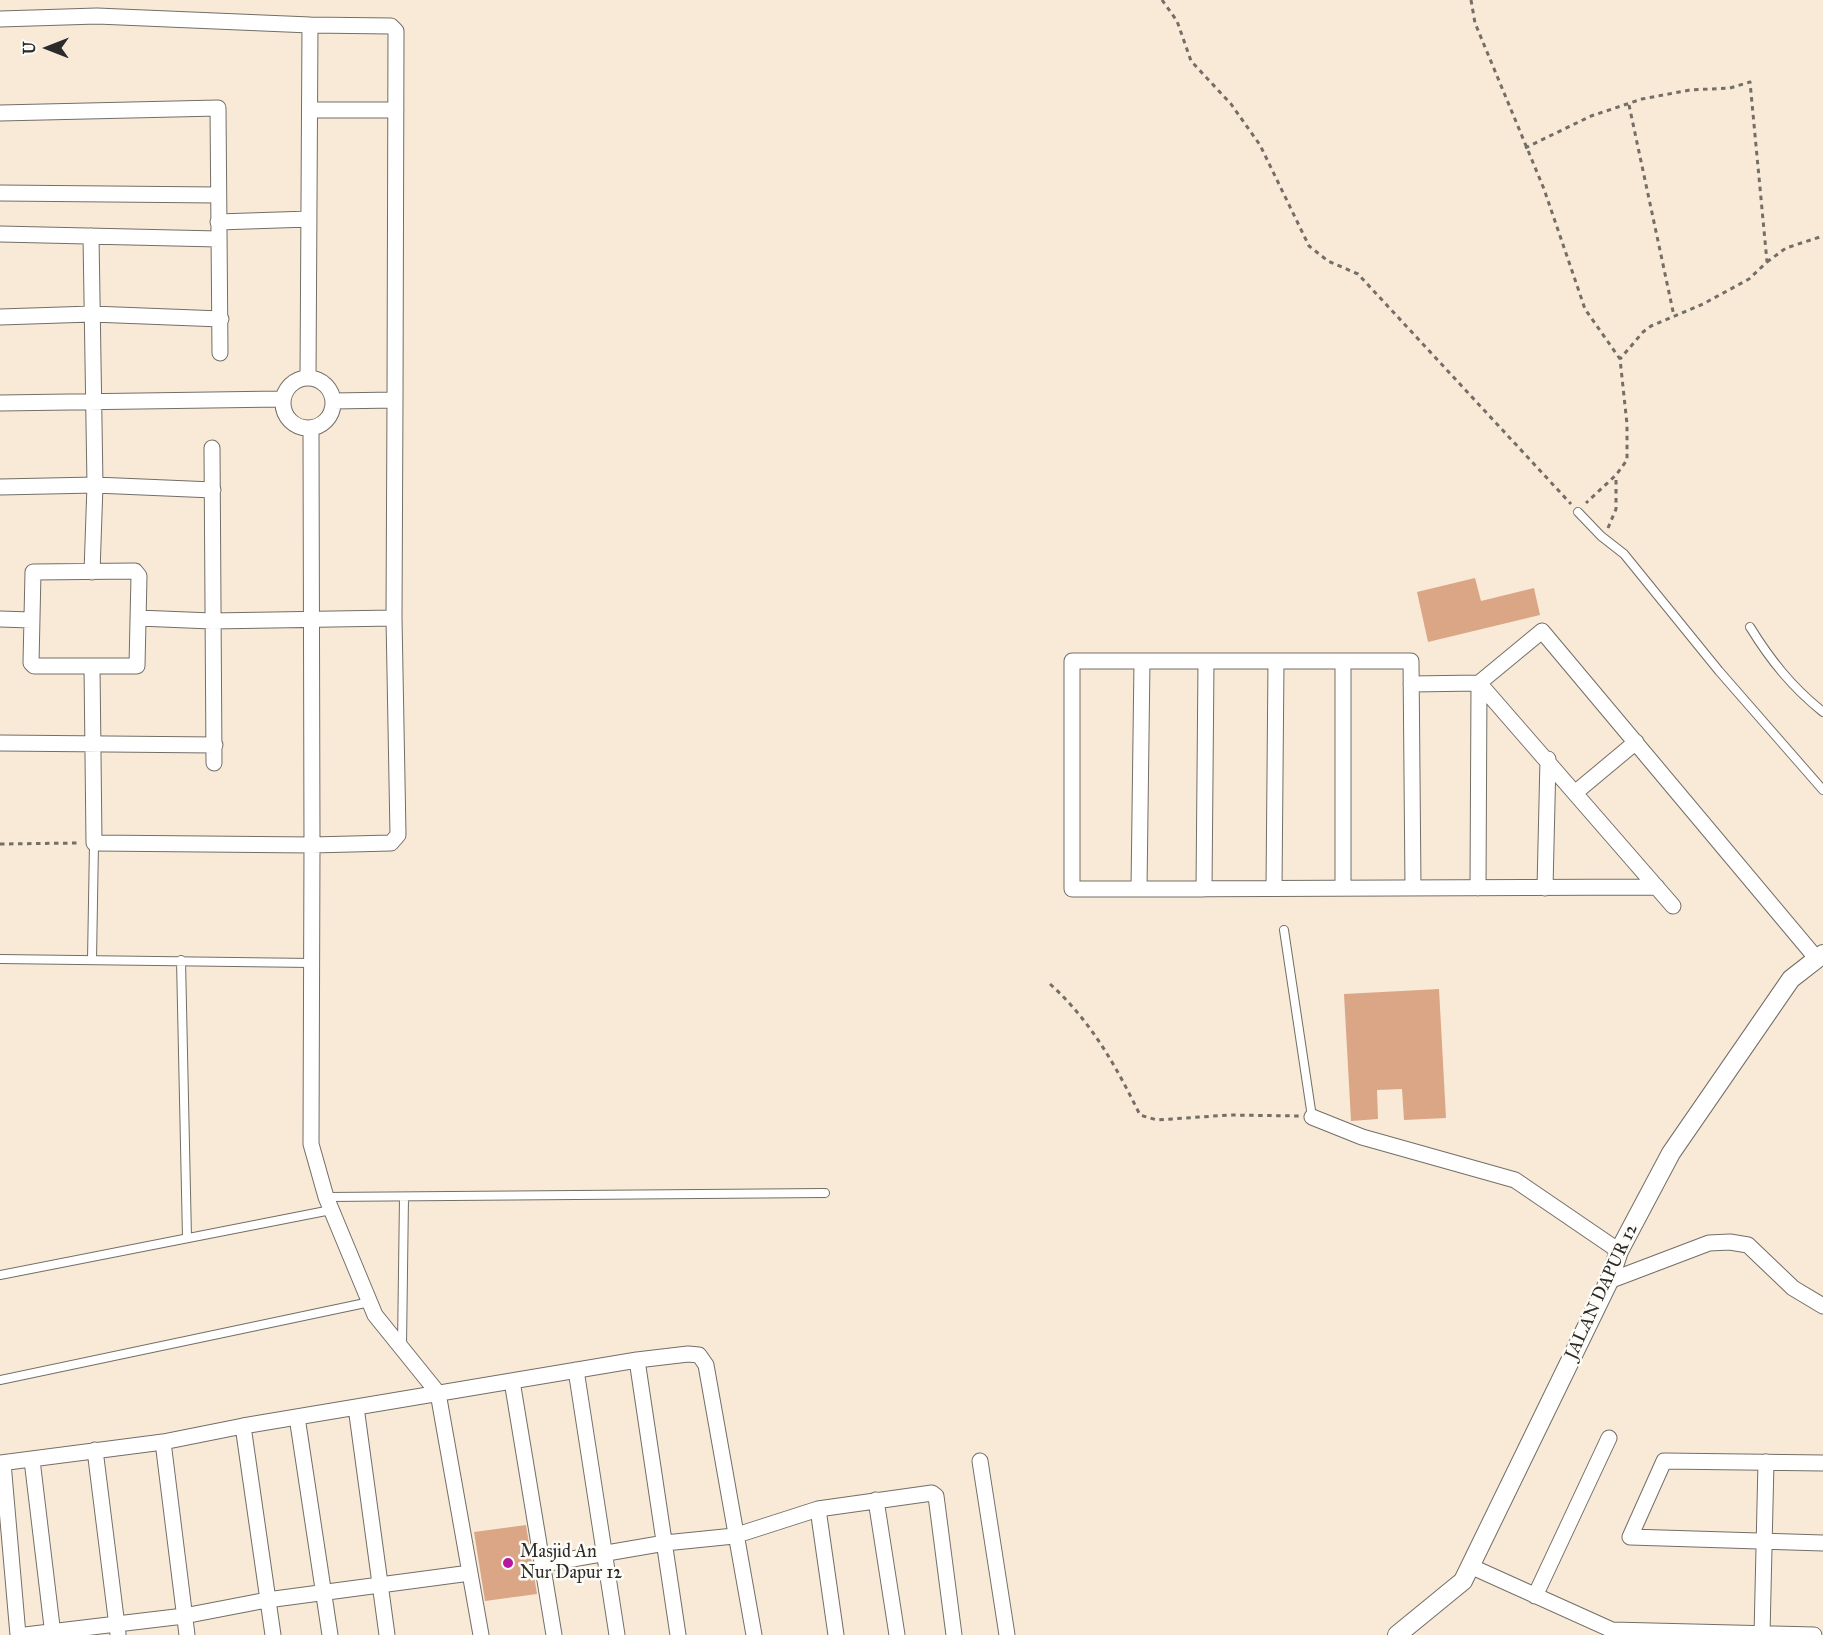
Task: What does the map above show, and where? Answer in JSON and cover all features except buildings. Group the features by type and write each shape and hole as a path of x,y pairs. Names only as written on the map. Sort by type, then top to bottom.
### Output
{"street":[{"path":"0,19 97,16 393,28 396,31 394,618 398,836 390,843 312,845 94,843 92,666"},
{"path":"308,377 310,25"},
{"path":"0,113 218,108 220,353"},
{"path":"310,110 396,110"},
{"path":"0,193 218,195"},
{"path":"218,222 309,219"},
{"path":"0,234 218,239"},
{"path":"91,236 95,485 92,572"},
{"path":"0,317 92,314 221,319"},
{"path":"308,377 325,384 333,401 328,420 311,429 289,422 282,399 291,383 308,377"},
{"path":"0,403 282,399"},
{"path":"333,401 395,400"},
{"path":"311,429 311,1144 328,1203 375,1315 438,1393 481,1635"},
{"path":"212,448 214,763"},
{"path":"0,487 95,485 213,490"},
{"path":"135,571 139,573 137,666 34,666 31,663 33,572 92,572 135,571"},
{"path":"138,618 311,621 394,618"},
{"path":"0,619 31,620"},
{"path":"1411,684 1479,683 1542,631 1820,957"},
{"path":"1413,888 1411,661 1072,661 1072,889 1545,888 1657,887"},
{"path":"1139,889 1143,661"},
{"path":"1204,889 1206,661"},
{"path":"1274,888 1276,661"},
{"path":"1343,661 1343,888"},
{"path":"1479,683 1548,759 1673,906"},
{"path":"1478,888 1479,683"},
{"path":"1576,792 1636,742"},
{"path":"0,743 215,745"},
{"path":"1545,888 1548,759"},
{"name":"JALAN DAPUR 12","path":"1397,1635 1462,1581 1609,1281 1619,1251 1671,1153 1791,979 1820,957"},
{"path":"1312,1116 1362,1137 1515,1180 1619,1251"},
{"path":"1609,1281 1709,1243 1730,1242 1748,1245 1793,1288 1823,1306"},
{"path":"18,1635 1,1463 163,1442 438,1393 637,1360 688,1354 699,1355 706,1365 734,1536 754,1635"},
{"path":"637,1360 678,1635"},
{"path":"576,1370 617,1635"},
{"path":"512,1381 554,1635"},
{"path":"356,1407 387,1635"},
{"path":"297,1417 330,1635"},
{"path":"243,1426 273,1635"},
{"path":"1535,1596 1609,1438"},
{"path":"163,1442 187,1635"},
{"path":"95,1450 117,1630"},
{"path":"32,1460 52,1632"},
{"path":"980,1461 1007,1635"},
{"path":"1823,1463 1664,1461 1630,1537 1823,1543"},
{"path":"1762,1634 1766,1462"},
{"path":"543,1564 665,1543 734,1536 818,1509 924,1494 936,1496 954,1635"},
{"path":"876,1500 897,1635"},
{"path":"818,1509 836,1635"},
{"path":"1470,1566 1612,1633 1814,1635"},
{"path":"25,1635 117,1630 267,1600 470,1572"}],"lane":[{"path":"1578,512 1601,536 1624,554 1719,671 1823,790"},
{"path":"1750,627 1772,663 1798,692 1823,712"},
{"path":"92,960 94,843"},
{"path":"1284,930 1312,1116"},
{"path":"0,959 312,963"},
{"path":"181,960 187,1238"},
{"path":"0,1275 187,1238 328,1203 404,1197 825,1193"},
{"path":"402,1349 404,1197"},
{"path":"0,1380 370,1302"}],"path":[{"path":"1162,0 1177,21 1191,61 1232,104 1260,145 1309,246 1328,261 1358,274 1578,512 1616,475 1627,460 1629,452 1620,359 1585,309 1544,189 1525,148 1475,22 1471,0"},
{"path":"1525,148 1591,116 1642,99 1690,90 1730,88 1750,82 1767,262"},
{"path":"1629,105 1674,316"},
{"path":"1620,359 1643,332 1749,279 1786,248 1823,236"},
{"path":"1601,536 1613,519 1616,509 1616,475"},
{"path":"0,844 94,843"},
{"path":"1050,984 1073,1005 1103,1045 1140,1114 1157,1120 1229,1115 1312,1116"}],"place":[{"name":"Masjid An Nur Dapur 12","path":"508,1563"}]}
